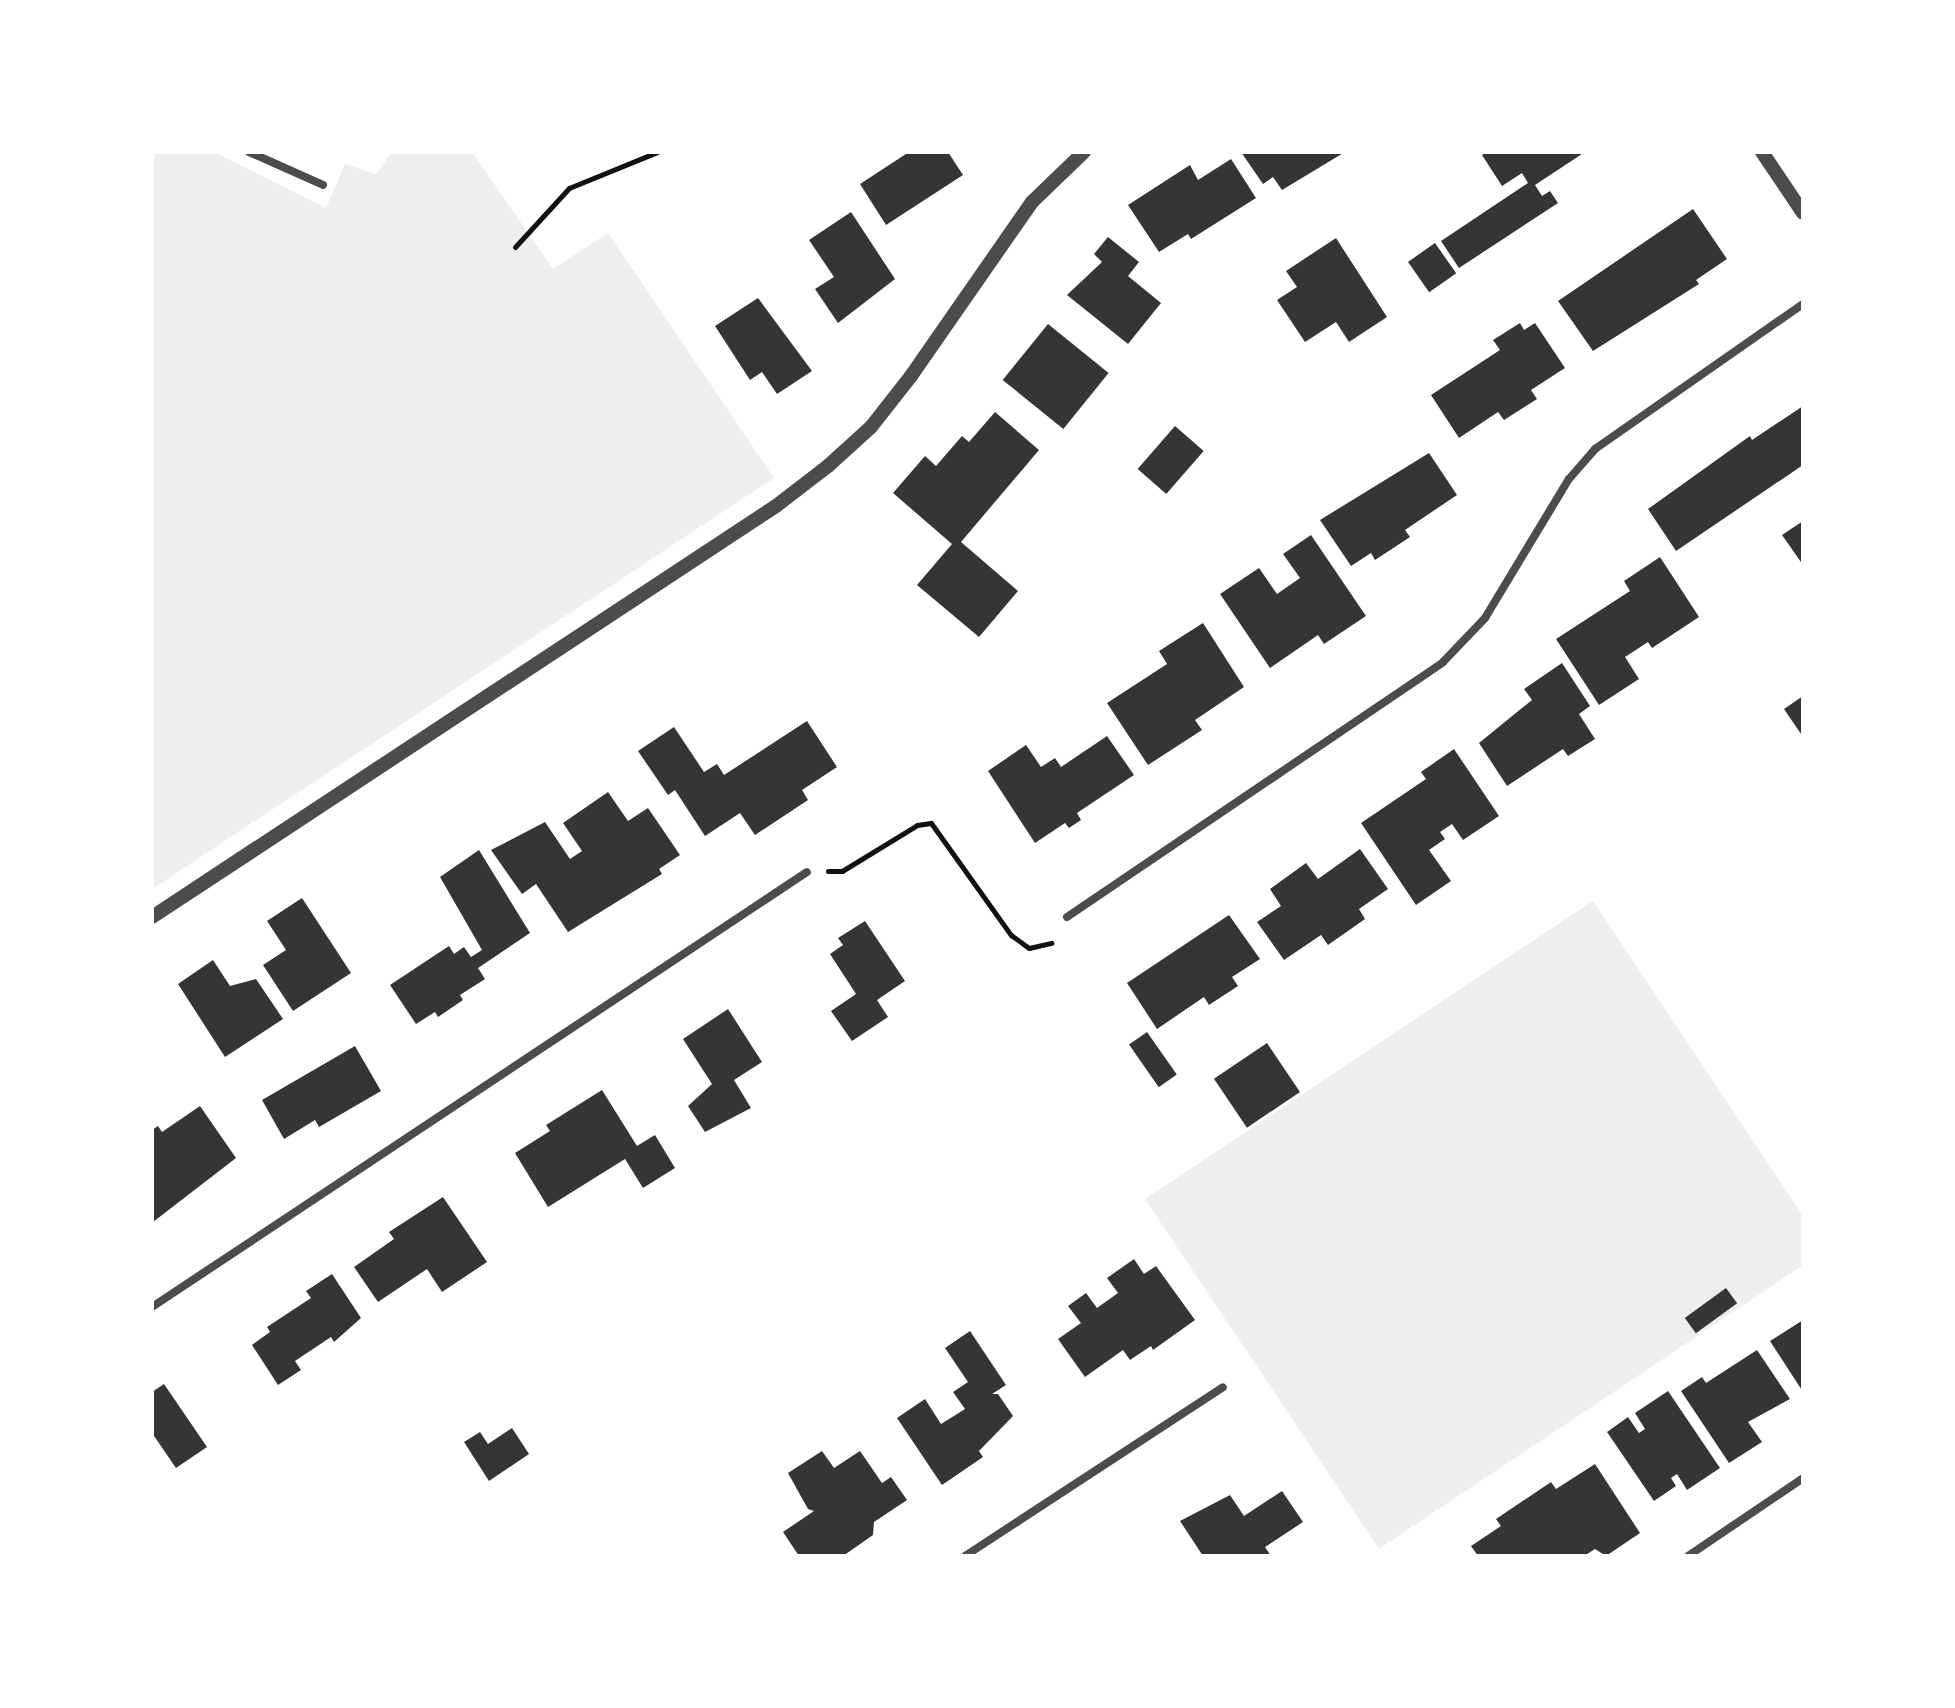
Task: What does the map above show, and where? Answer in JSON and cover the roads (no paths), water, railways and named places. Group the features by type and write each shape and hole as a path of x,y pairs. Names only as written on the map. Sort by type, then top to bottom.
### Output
{"street":[{"path":"249,152 323,185"},
{"path":"152,917 776,506 828,466 871,427 903,386 1032,202 1084,152"},
{"path":"1762,152 1803,213"},
{"path":"1067,917 1443,662 1485,618 1569,479 1595,449 1803,304"},
{"path":"152,1307 807,872"},
{"path":"965,1556 1223,1387"},
{"path":"1688,1556 1803,1478"}]}
